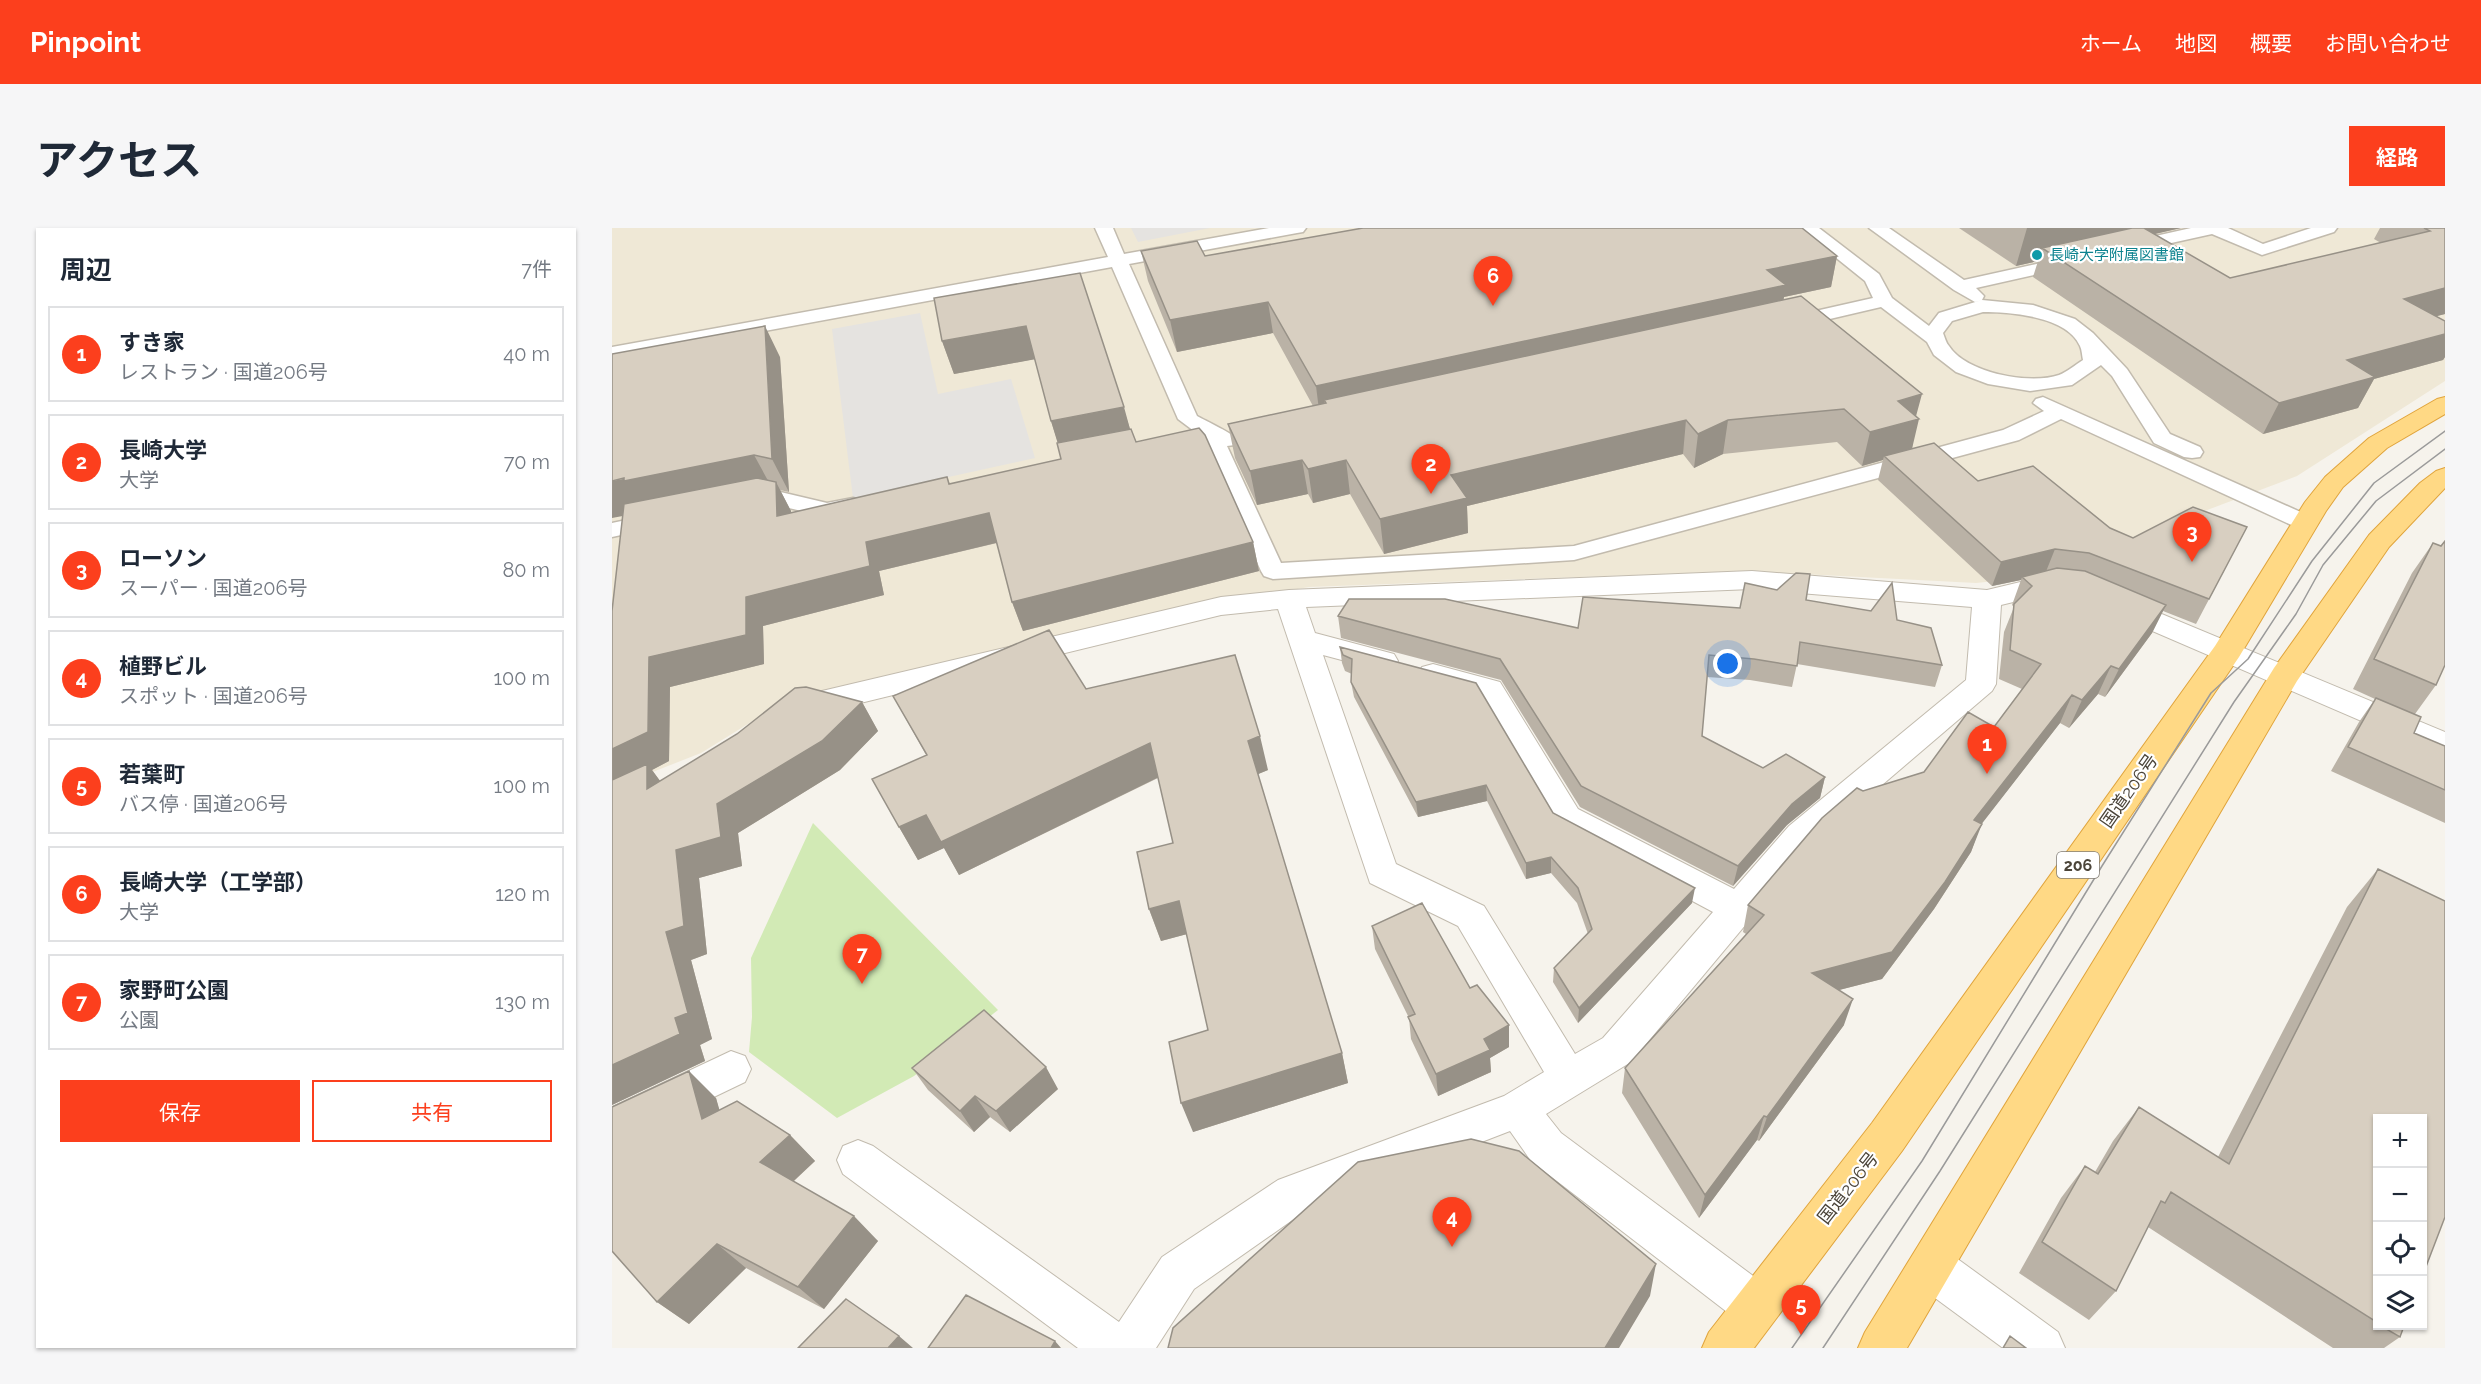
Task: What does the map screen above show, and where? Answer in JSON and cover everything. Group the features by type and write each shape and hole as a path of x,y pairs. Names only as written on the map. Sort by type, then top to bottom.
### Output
{"highway":[{"name":"国道206号","path":"1725,1348 1887,1137 2228,650 2310,515 2334,483 2378,443 2445,404"},
{"path":"1881,1348 1932,1268 2285,675 2379,541 2429,488 2445,476"}],"street":[{"path":"773,720 791,709 1221,606 1289,599 1752,580 1987,598 2046,585 2079,588 2445,745"},
{"path":"1129,1348 1178,1273 1293,1194 1518,1109 1617,1050 1801,835 1981,684 1987,598"},
{"path":"1289,599 1382,873 1471,916 1569,1079"},
{"path":"1303,640 1490,689 1566,818 1738,908"},
{"path":"612,1127 731,1069"},
{"path":"1518,1109 1546,1147 1756,1306"},
{"path":"858,1160 1116,1348"},
{"path":"1932,1268 2042,1348"}],"lane":[{"path":"1104,228 1188,419 1211,434 1239,445 1251,443"},
{"path":"612,353 1297,228"},
{"path":"1808,228 1873,278 1884,301 1932,337 1936,348 1947,359 1963,369 2310,515"},
{"path":"1878,228 1989,306"},
{"path":"2110,252 2214,228 2262,250 2328,228"},
{"path":"1960,286 2087,257"},
{"path":"1769,327 1884,301"},
{"path":"1932,337 1935,325 1945,316 1961,309 1989,306 2029,310 2052,317 2084,336 2120,373 2162,438 2310,515"},
{"path":"1983,377 2011,384 2040,385 2065,381 2083,374 2093,362 2093,349 2084,336"},
{"path":"1211,434 1273,571 1574,553 2011,435 2061,411"},
{"path":"1176,441 1211,434"},
{"path":"726,506 772,497 827,510 874,501"},
{"path":"612,530 681,516"}],"shaded area":[{"path":"612,228 2445,228 2445,381 2297,476 2202,512 2072,573 1976,583 1742,571 1309,587 1198,606 780,704 701,753 612,788"},
{"path":"1131,228 1210,228 1138,242"},
{"path":"920,313 938,394 1011,379 1035,458 853,498 832,329"}],"green space":[{"path":"813,823 998,1010 914,1076 837,1118 749,1052 752,1017 751,958"}],"building":[{"path":"1363,228 1802,228 1837,256 1767,270 1786,285 1316,386 1268,302 1170,320 1141,251 1197,241 1205,256"},
{"path":"2132,228 2144,228 2230,278 2430,231 2424,228 2445,228 2445,288 2404,299 2445,321 2445,334 2347,360 2375,377 2279,403 2042,248"},
{"path":"1080,273 1124,407 1051,421 1026,326 942,341 934,298"},
{"path":"1801,296 1922,394 1898,401 1919,419 1870,432 1844,409 1728,420 1698,434 1686,420 1451,475 1467,498 1380,519 1346,460 1308,469 1302,460 1250,471 1228,424 1326,403 1324,400"},
{"path":"765,326 772,459 754,455 624,481 624,478 612,481 612,354"},
{"path":"1199,428 1205,435 1253,542 1012,602 989,513 866,542 870,566 746,597 746,635 649,657 648,732 612,749 612,611 624,504 757,478 776,482 777,516 947,477 949,484 1061,459 1057,443 1131,429 1136,442"},
{"path":"1934,443 1978,481 2033,466 2110,528 2133,538 2193,507 2247,527 2209,599 2089,553 2055,549 2001,562 1884,456"},
{"path":"2445,541 2445,665 2436,685 2374,659 2433,543 2441,546"},
{"path":"2057,568 2085,571 2166,605 2119,669 2111,666 2082,700 2072,695 1974,820 1982,824 1945,882 1892,952 1812,973 1853,999 1767,1117 1764,1116 1705,1195 1625,1068 1764,915 1748,905 1822,818 1857,788 1863,791 1924,772 1968,712 1994,727 2041,664 2010,650 2014,604 2032,586 2022,577"},
{"path":"1796,573 1810,574 1806,600 1871,611 1892,583 1897,620 1931,628 1942,665 1800,642 1797,666 1709,655 1702,736 1763,768 1786,754 1825,777 1792,804 1738,866 1581,786 1500,659 1338,616 1349,599 1445,599 1578,628 1583,597 1740,608 1745,583 1777,590"},
{"path":"1049,630 1086,689 1235,655 1260,736 1248,741 1342,1053 1181,1103 1169,1042 1208,1030 1179,901 1149,909 1137,852 1173,843 1150,743 941,842 926,815 899,827 872,779 927,755 893,696"},
{"path":"1340,647 1476,683 1553,813 1695,888 1579,1008 1554,968 1592,929 1578,888 1551,857 1526,863 1486,785 1416,802 1351,682 1352,659 1343,655"},
{"path":"806,687 862,702 822,741 717,804 721,837 676,850 684,926 666,932 688,1013 675,1018 680,1034 612,1065 612,780 647,764 647,789 737,734 795,688"},
{"path":"2376,698 2421,717 2414,733 2445,746 2445,790 2348,747"},
{"path":"2378,869 2445,901 2445,1217 2427,1264 2427,1114 2373,1114 2373,1320 2171,1192 2165,1203 2161,1201 2116,1291 2042,1242 2085,1166 2098,1174 2139,1107 2229,1164"},
{"path":"1422,903 1470,988 1477,985 1509,1025 1484,1039 1490,1050 1436,1074 1408,1017 1415,1014 1372,926"},
{"path":"984,1010 1046,1067 996,1111 975,1096 960,1111 912,1068"},
{"path":"689,1071 702,1119 737,1101 790,1135 760,1162 854,1216 798,1287 717,1244 657,1302 612,1251 612,1107"},
{"path":"1471,1139 1519,1151 1656,1264 1605,1348 1168,1348 1173,1328 1358,1162"},
{"path":"966,1295 1055,1341 1051,1348 928,1348"},
{"path":"846,1299 899,1336 888,1348 798,1348"},
{"path":"2388,1330 2403,1330 2400,1337"},
{"path":"2010,1336 2026,1348 2003,1348"}],"tram line":[{"path":"1792,1348 1922,1161 2102,866 2211,693 2248,659 2312,561 2374,483 2445,431"},
{"path":"1823,1348 1940,1171 2234,702 2296,614 2323,565 2376,501 2445,449"}],"place":[{"name":"長崎大学附属図書館","path":"2037,255"},
{"name":"長崎大学（工学部）","path":"1493,306"},
{"name":"長崎大学","path":"1431,494"},
{"name":"ローソン","path":"2192,562"},
{"name":"すき家","path":"1987,774"},
{"name":"家野町公園","path":"862,984"},
{"name":"植野ビル","path":"1452,1247"},
{"name":"若葉町","path":"1801,1335"}]}
